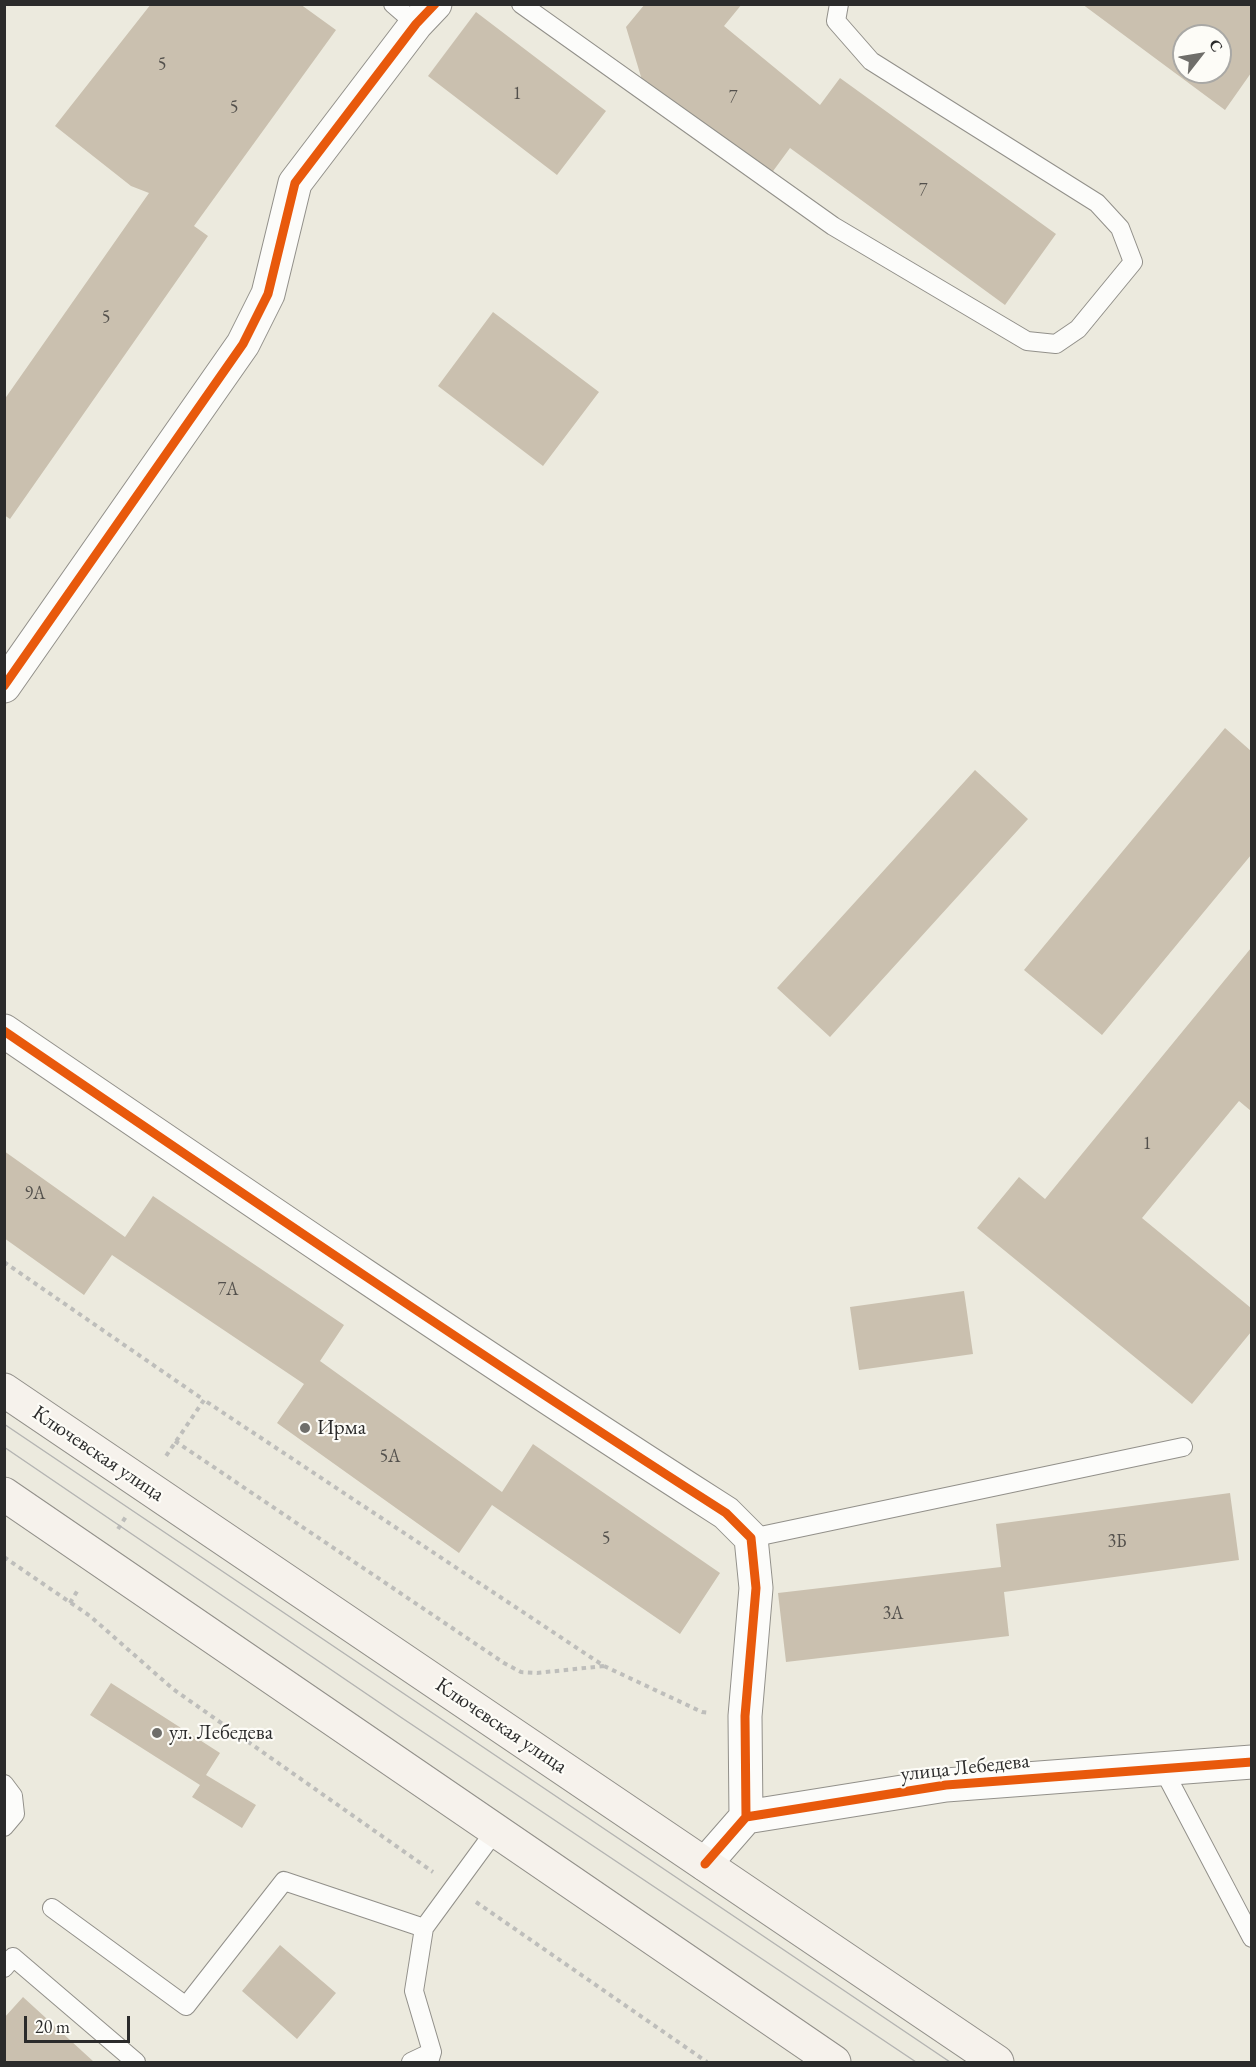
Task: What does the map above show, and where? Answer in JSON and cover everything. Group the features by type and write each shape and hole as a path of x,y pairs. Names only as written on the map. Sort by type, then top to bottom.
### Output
{"main road":[{"name":"Ключевская улица","path":"4,1390 997,2062"},
{"path":"4,1494 834,2062"}],"street":[{"path":"4,686 243,344 268,294 295,183 415,11"},
{"path":"4,1031 542,1396 726,1513 751,1538 756,1588 745,1716 746,1817 705,1864"},
{"name":"улица Лебедева","path":"746,1817 946,1785 1251,1762"}],"lane":[{"path":"521,4 833,226 1027,341 1056,344 1078,329 1133,262 1120,228 1097,203 871,61 836,21 839,4"},
{"path":"751,1538 1183,1447"},
{"path":"1163,1769 1251,1938"},
{"path":"4,1784 13,1796 15,1814 4,1827"},
{"path":"411,2062 430,2057 414,1990 424,1928 495,1831"},
{"path":"52,1908 186,2006 284,1881 424,1928"},
{"path":"4,1968 13,1957 136,2062"}],"path":[{"path":"4,1262 204,1400 604,1666 702,1712 725,1717 745,1716"},
{"path":"70,1603 204,1400"},
{"path":"175,1441 504,1663 521,1672 537,1673 604,1666"},
{"path":"4,1557 90,1616 172,1689 707,2062"}],"building":[{"path":"151,4 300,4 336,30 194,226 208,236 10,519 4,515 4,400 149,193 131,186 55,126"},
{"path":"645,4 742,4 724,26 820,105 840,78 1056,234 1005,305 790,148 768,178 645,90 626,27"},
{"path":"1082,4 1251,4 1251,73 1225,110 1190,84 1232,84 1232,24 1172,24 1172,71"},
{"path":"476,12 606,111 557,175 428,76"},
{"path":"493,312 599,392 543,466 438,386"},
{"path":"1225,728 1251,751 1251,855 1102,1035 1024,970"},
{"path":"975,770 1028,819 830,1037 777,988"},
{"path":"1251,948 1251,1111 1239,1101 1142,1218 1251,1308 1251,1332 1192,1404 977,1228 1019,1177 1045,1199"},
{"path":"4,1151 125,1237 153,1196 344,1325 320,1361 502,1492 533,1444 720,1573 680,1634 492,1505 459,1553 277,1423 304,1384 112,1255 84,1295 4,1238"},
{"path":"964,1291 973,1354 859,1370 850,1307"},
{"path":"1230,1493 1239,1560 1004,1592 1009,1636 786,1662 778,1593 1001,1567 996,1524"},
{"path":"111,1683 220,1753 206,1775 256,1805 242,1828 192,1797 200,1785 90,1715"},
{"path":"280,1945 336,1993 297,2039 242,1991"},
{"path":"23,1997 94,2062 4,2062 4,2018"}],"tram line":[{"path":"4,1424 950,2062"},
{"path":"4,1447 402,1718 916,2062"}],"cycle path":[{"path":"4,686 243,344 268,294 295,183 416,24 435,4"},
{"path":"4,1031 453,1335 726,1513 751,1538 756,1588 745,1716 746,1817"},
{"path":"705,1864 746,1817 946,1785 1252,1762"}],"place":[{"name":"Ирма","path":"305,1428"},
{"name":"ул. Лебедева","path":"157,1733"}]}
